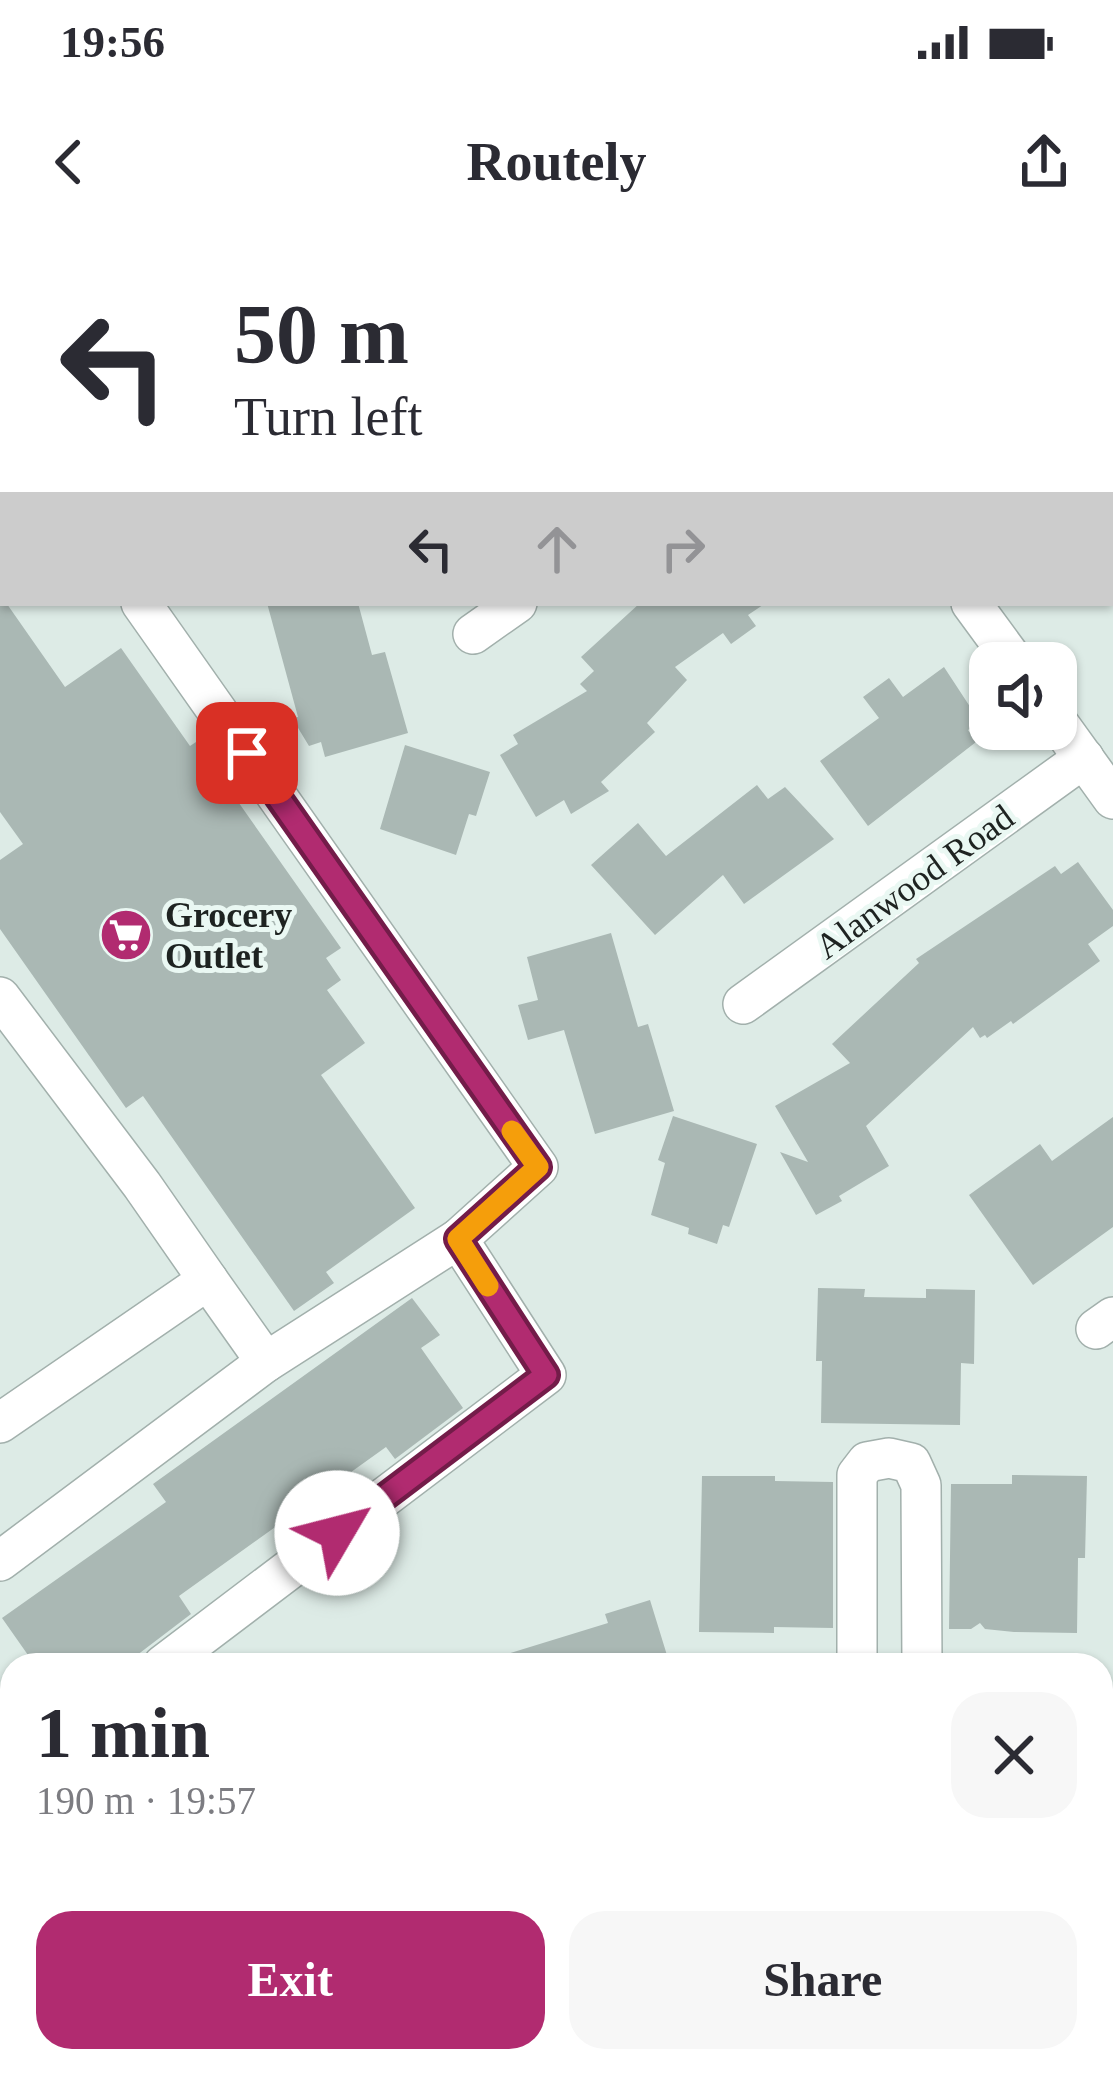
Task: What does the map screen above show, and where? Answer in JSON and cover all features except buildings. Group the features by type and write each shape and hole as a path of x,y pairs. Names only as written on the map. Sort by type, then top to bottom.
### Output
{"street":[{"path":"0,1562 266,1362 458,1239 538,1167 143,606"},
{"path":"473,634 513,606"},
{"path":"973,606 1000,642"},
{"path":"1077,748 1113,799"},
{"name":"Alanwood Road","path":"743,1004 1084,758"},
{"path":"0,998 142,1185 266,1362"},
{"path":"180,1653 546,1375 458,1239"},
{"path":"0,1423 208,1280"},
{"path":"857,1653 857,1475 867,1462 889,1457 911,1463 921,1485 922,1653"}],"slow traffic":[{"path":"488,1286 458,1239 538,1167 512,1131"}],"place":[{"name":"Grocery Outlet","path":"126,935"}],"route":[{"path":"247,753 538,1167 458,1239 546,1375 337,1533"}]}
